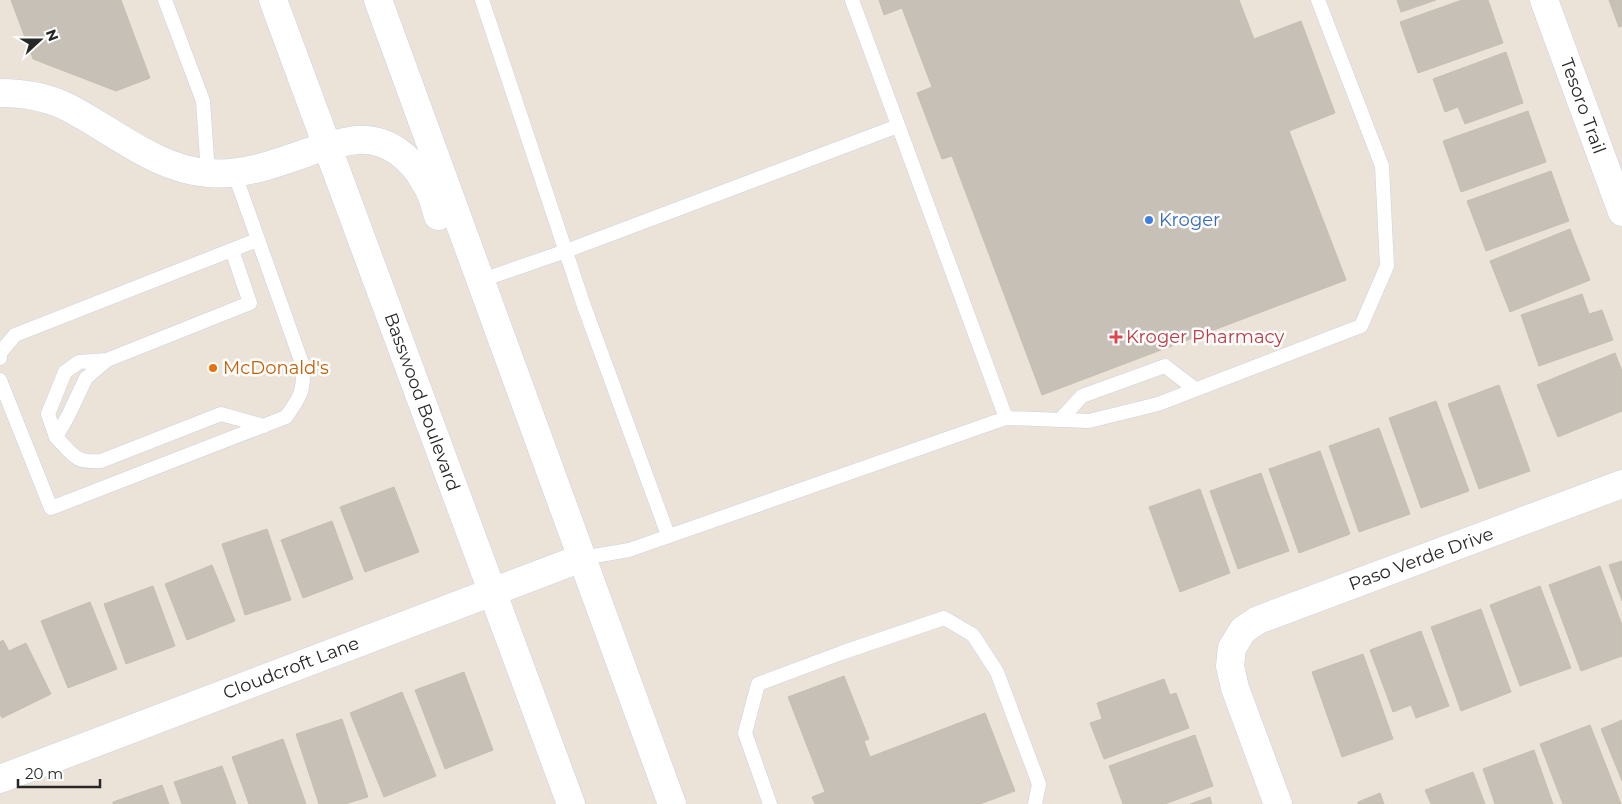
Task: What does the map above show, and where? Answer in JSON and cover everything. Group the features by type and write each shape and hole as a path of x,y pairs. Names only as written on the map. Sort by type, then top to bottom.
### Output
{"main road":[{"name":"Basswood Boulevard","path":"273,0 571,804"},
{"path":"378,0 482,280 672,804"},
{"name":"Tesoro Trail","path":"1544,0 1622,212"},
{"path":"0,93 30,96 66,106 160,161 185,169 221,173 254,169 326,146 357,140 384,144 400,152 413,163 427,185 439,218 468,245"},
{"name":"Paso Verde Drive","path":"1278,804 1234,688 1230,666 1232,648 1243,630 1258,620 1622,484"},
{"name":"Cloudcroft Lane","path":"0,779 582,558"}],"lane":[{"path":"0,380 52,508 286,417 299,398 304,384 303,366 257,240 221,173 202,101 165,0"},
{"path":"482,0 566,251 668,535"},
{"path":"852,0 1006,418"},
{"path":"582,558 630,550 668,535 1006,418 1089,421 1158,404 1361,326 1388,266 1382,166 1318,0"},
{"path":"482,280 566,251 898,126"},
{"path":"0,358 0,353 15,335 257,240"},
{"path":"232,250 250,303 107,360 79,362 65,372 48,414 56,437 76,458 87,462 101,461 220,414 264,426"},
{"path":"56,437 86,378 107,360"},
{"path":"1060,420 1082,396 1165,366 1195,389"},
{"path":"770,804 745,733 758,684 944,618 973,635 997,672 1039,784 1035,804"}],"building":[{"path":"11,0 121,0 150,78 116,91 33,59"},
{"name":"Kroger","path":"879,0 1239,0 1254,39 1301,21 1335,113 1289,131 1346,280 1042,395 952,156 942,159 917,93 932,87 902,8 884,15"},
{"path":"1397,0 1436,0 1401,12"},
{"path":"1462,0 1488,0 1503,43 1418,73 1400,22"},
{"path":"1609,0 1622,0 1622,26 1619,27"},
{"path":"1506,52 1523,103 1465,124 1458,107 1445,112 1433,79"},
{"path":"1528,111 1546,162 1461,192 1443,141"},
{"path":"1551,171 1569,221 1486,251 1467,201"},
{"path":"1570,229 1590,280 1510,312 1490,261"},
{"path":"1582,294 1589,314 1602,310 1613,340 1539,366 1521,315"},
{"path":"1615,353 1622,371 1622,411 1558,437 1537,385"},
{"path":"1499,385 1530,471 1479,489 1448,404"},
{"path":"1436,401 1469,491 1421,508 1389,418"},
{"path":"1379,428 1410,514 1359,532 1329,446"},
{"path":"1320,451 1350,534 1299,553 1269,469"},
{"path":"1261,473 1289,551 1238,569 1210,491"},
{"path":"394,487 419,552 365,572 340,507"},
{"path":"1200,489 1230,573 1180,592 1149,507"},
{"path":"332,521 353,579 303,598 281,540"},
{"path":"267,529 291,600 245,615 222,544"},
{"path":"1622,561 1622,601 1609,565"},
{"path":"212,565 235,621 187,640 165,584"},
{"path":"1600,566 1622,625 1622,656 1581,671 1549,585"},
{"path":"153,586 175,646 126,664 104,604"},
{"path":"1540,586 1571,668 1520,686 1490,605"},
{"path":"90,602 117,669 68,688 41,621"},
{"path":"1481,609 1511,692 1461,711 1431,627"},
{"path":"1421,631 1449,706 1416,718 1411,705 1393,712 1370,650"},
{"path":"3,640 9,651 26,643 51,694 2,718 0,714 0,642"},
{"path":"1363,654 1393,739 1342,757 1312,672"},
{"path":"464,672 493,750 445,769 415,690"},
{"path":"844,676 869,739 864,741 870,757 985,713 1015,791 980,804 815,804 812,797 825,792 788,697"},
{"path":"1164,679 1170,695 1176,693 1189,728 1104,759 1090,723 1102,719 1097,703"},
{"path":"402,692 436,776 384,797 350,713"},
{"path":"342,719 368,797 345,804 319,804 296,734"},
{"path":"1622,720 1622,781 1601,729"},
{"path":"1590,725 1621,804 1563,804 1540,744"},
{"path":"1195,735 1213,786 1165,804 1123,804 1109,766"},
{"path":"283,739 306,804 249,804 232,757"},
{"path":"1534,750 1553,804 1495,804 1483,769"},
{"path":"222,766 236,804 182,804 174,782"},
{"path":"1473,772 1485,804 1431,804 1425,790"},
{"path":"162,785 169,804 113,804 113,802"},
{"path":"1380,793 1384,804 1358,804 1358,802"},
{"path":"1210,797 1212,804 1190,804"}],"place":[{"name":"Kroger","path":"1149,220"},
{"name":"Kroger Pharmacy","path":"1116,337"},
{"name":"McDonald's","path":"213,368"}]}
